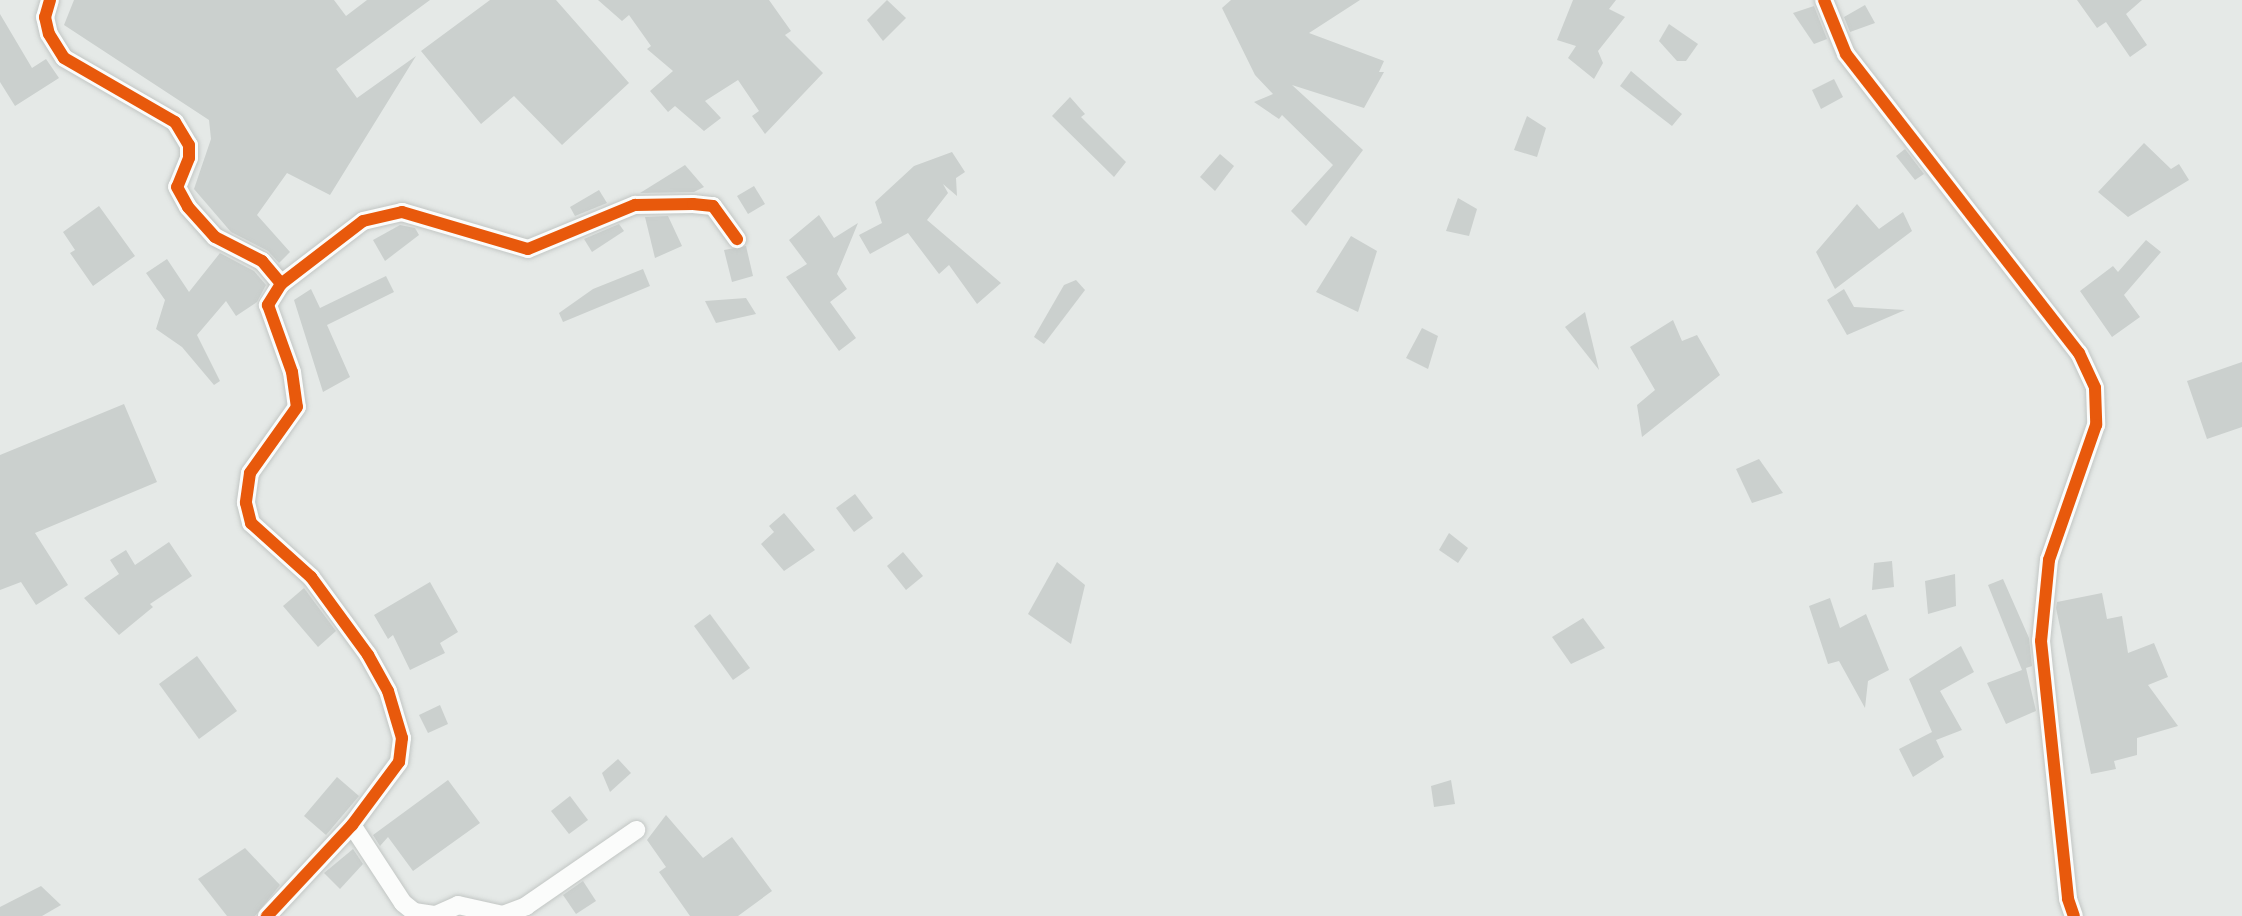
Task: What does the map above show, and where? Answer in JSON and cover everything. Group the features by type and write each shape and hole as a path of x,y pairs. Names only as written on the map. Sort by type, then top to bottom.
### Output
{"street":[{"path":"50,0 45,17 49,34 64,58 175,122 189,145 189,158 177,187 188,207 215,237 262,261 281,284"},
{"path":"1824,0 1846,54 2079,353 2095,388 2096,425 2049,560 2041,641 2074,916"},
{"path":"267,916 352,825 399,762 402,738 388,691 311,577 251,523 246,503 250,473 297,407 292,372 268,305 281,284 363,221 402,212 528,249 635,205 693,204 713,206 737,239"},
{"path":"352,825 414,912 436,915 458,905 495,915 526,906 636,830"}],"building":[{"path":"74,0 334,0 346,16 367,0 430,0 336,69 357,98 416,56 330,195 287,173 257,215 290,252 279,263 268,251 231,232 194,189 211,139 209,120 64,25"},
{"path":"490,0 556,0 629,83 562,145 514,96 481,124 421,51"},
{"path":"598,0 769,0 791,31 785,35 823,73 765,134 752,116 759,111 738,80 705,101 721,118 704,131 675,106 668,112 650,91 673,71 647,49 651,46 629,15 622,21"},
{"path":"887,0 906,18 883,41 867,20"},
{"path":"1231,0 1360,0 1309,33 1384,61 1379,72 1384,72 1364,108 1292,85 1363,150 1306,226 1291,211 1333,165 1282,115 1279,119 1254,102 1273,94 1255,75 1222,8"},
{"path":"1573,0 1616,0 1609,9 1625,17 1598,51 1603,63 1594,79 1568,58 1576,46 1557,40"},
{"path":"2077,0 2142,0 2126,14 2147,45 2130,57 2106,22 2097,28"},
{"path":"1865,5 1875,23 1850,32 1844,17"},
{"path":"1814,6 1827,39 1814,44 1793,13"},
{"path":"0,14 32,68 46,59 59,78 15,106 0,82"},
{"path":"1669,24 1698,44 1686,61 1677,61 1659,41"},
{"path":"1631,71 1682,114 1672,126 1620,86"},
{"path":"1834,79 1843,97 1821,109 1812,90"},
{"path":"1070,97 1085,114 1081,117 1126,162 1114,177 1052,116"},
{"path":"1527,116 1546,128 1537,157 1514,150"},
{"path":"2144,143 2171,169 2179,164 2189,180 2128,217 2098,192"},
{"path":"1905,149 1924,174 1915,180 1896,156"},
{"path":"952,152 965,172 956,178 957,196 943,184 948,193 927,220 1001,283 977,304 949,265 939,274 908,233 870,254 859,235 882,223 875,202 914,166"},
{"path":"1220,154 1234,166 1215,191 1200,177"},
{"path":"685,165 704,187 694,192 640,193"},
{"path":"754,186 765,204 748,214 737,196"},
{"path":"599,190 607,203 575,216 570,207"},
{"path":"1458,198 1477,209 1469,236 1446,231"},
{"path":"1857,204 1879,229 1903,212 1912,231 1835,289 1816,252"},
{"path":"99,206 135,256 93,286 70,253 75,250 63,232"},
{"path":"819,215 834,238 858,223 837,274 847,289 830,302 856,338 839,351 786,277 807,264 789,240"},
{"path":"668,216 682,246 655,258 645,217"},
{"path":"619,224 624,231 592,252 584,239"},
{"path":"400,225 415,228 419,235 385,261 373,240"},
{"path":"1351,236 1377,251 1358,312 1316,292"},
{"path":"2146,240 2161,252 2124,295 2140,317 2112,337 2080,291 2113,266 2118,272"},
{"path":"746,246 753,276 732,282 724,250"},
{"path":"220,253 254,271 266,285 257,302 236,316 226,301 197,335 220,381 214,385 182,347 156,329 165,300 146,273 167,259 189,292"},
{"path":"643,269 650,286 563,322 559,313 593,289"},
{"path":"386,276 394,292 327,325 350,377 323,392 294,300 311,289 320,308"},
{"path":"1076,280 1085,290 1044,344 1034,337 1064,285"},
{"path":"1844,289 1854,307 1905,310 1847,335 1827,300"},
{"path":"746,298 756,314 716,323 705,301"},
{"path":"1585,312 1599,370 1565,327"},
{"path":"1673,320 1682,341 1697,335 1720,375 1642,437 1637,405 1655,390 1630,347"},
{"path":"1422,328 1438,336 1428,369 1406,358"},
{"path":"2242,362 2242,427 2207,439 2187,381"},
{"path":"124,404 157,482 35,533 68,585 36,605 21,582 0,590 0,455"},
{"path":"1759,459 1783,493 1752,503 1736,469"},
{"path":"855,494 873,518 854,532 836,508"},
{"path":"784,513 815,550 784,571 761,544 774,532 769,526"},
{"path":"1449,533 1468,548 1458,563 1439,550"},
{"path":"169,542 192,576 150,604 153,607 119,635 84,598 119,574 110,560 126,550 135,565"},
{"path":"903,552 923,576 906,590 887,566"},
{"path":"1892,561 1894,587 1872,590 1874,563"},
{"path":"1057,562 1085,585 1071,644 1028,614"},
{"path":"1955,574 1956,606 1928,614 1925,581"},
{"path":"2003,579 2029,638 2032,666 2026,668 2036,711 2006,724 1987,683 2022,670 1988,585"},
{"path":"430,582 458,632 440,643 445,653 410,670 393,635 388,639 374,615"},
{"path":"304,588 336,631 318,647 283,606"},
{"path":"2102,593 2107,619 2122,616 2128,653 2154,643 2168,677 2148,685 2178,726 2137,738 2137,755 2114,761 2116,769 2091,774 2056,608 2057,602"},
{"path":"1830,598 1840,628 1866,614 1889,670 1868,681 1865,708 1839,661 1828,664 1809,606"},
{"path":"710,614 750,668 733,680 694,626"},
{"path":"1583,618 1605,648 1571,664 1552,637"},
{"path":"1961,646 1974,672 1940,691 1962,730 1936,740 1944,757 1913,777 1899,749 1932,732 1909,679"},
{"path":"197,656 237,711 199,739 159,684"},
{"path":"440,705 448,724 428,733 419,715"},
{"path":"618,759 631,773 610,792 602,773"},
{"path":"337,777 359,796 326,835 304,816"},
{"path":"448,780 480,823 413,871 388,837 380,846 373,835"},
{"path":"1451,780 1455,804 1434,807 1431,786"},
{"path":"570,796 588,820 569,834 551,811"},
{"path":"666,815 703,858 732,837 772,891 738,916 690,916 659,872 666,867 647,840"},
{"path":"245,848 280,885 255,916 227,916 198,879"},
{"path":"353,849 363,864 340,889 324,873"},
{"path":"583,881 596,901 576,914 563,895"},
{"path":"41,886 61,905 42,916 0,916 0,907"}],"cycle path":[{"path":"50,0 45,17 49,34 64,58 175,122 189,145 189,158 177,187 188,207 215,237 262,261 281,284 268,305 292,372 297,407 250,473 246,503 251,523 311,577 368,655 388,691 402,738 399,762 352,825 267,916"},
{"path":"1824,0 1846,54 2079,353 2095,388 2096,425 2049,560 2041,641 2068,899 2074,916"},
{"path":"281,284 363,221 402,212 528,249 635,205 693,204 713,206 737,239"}]}
